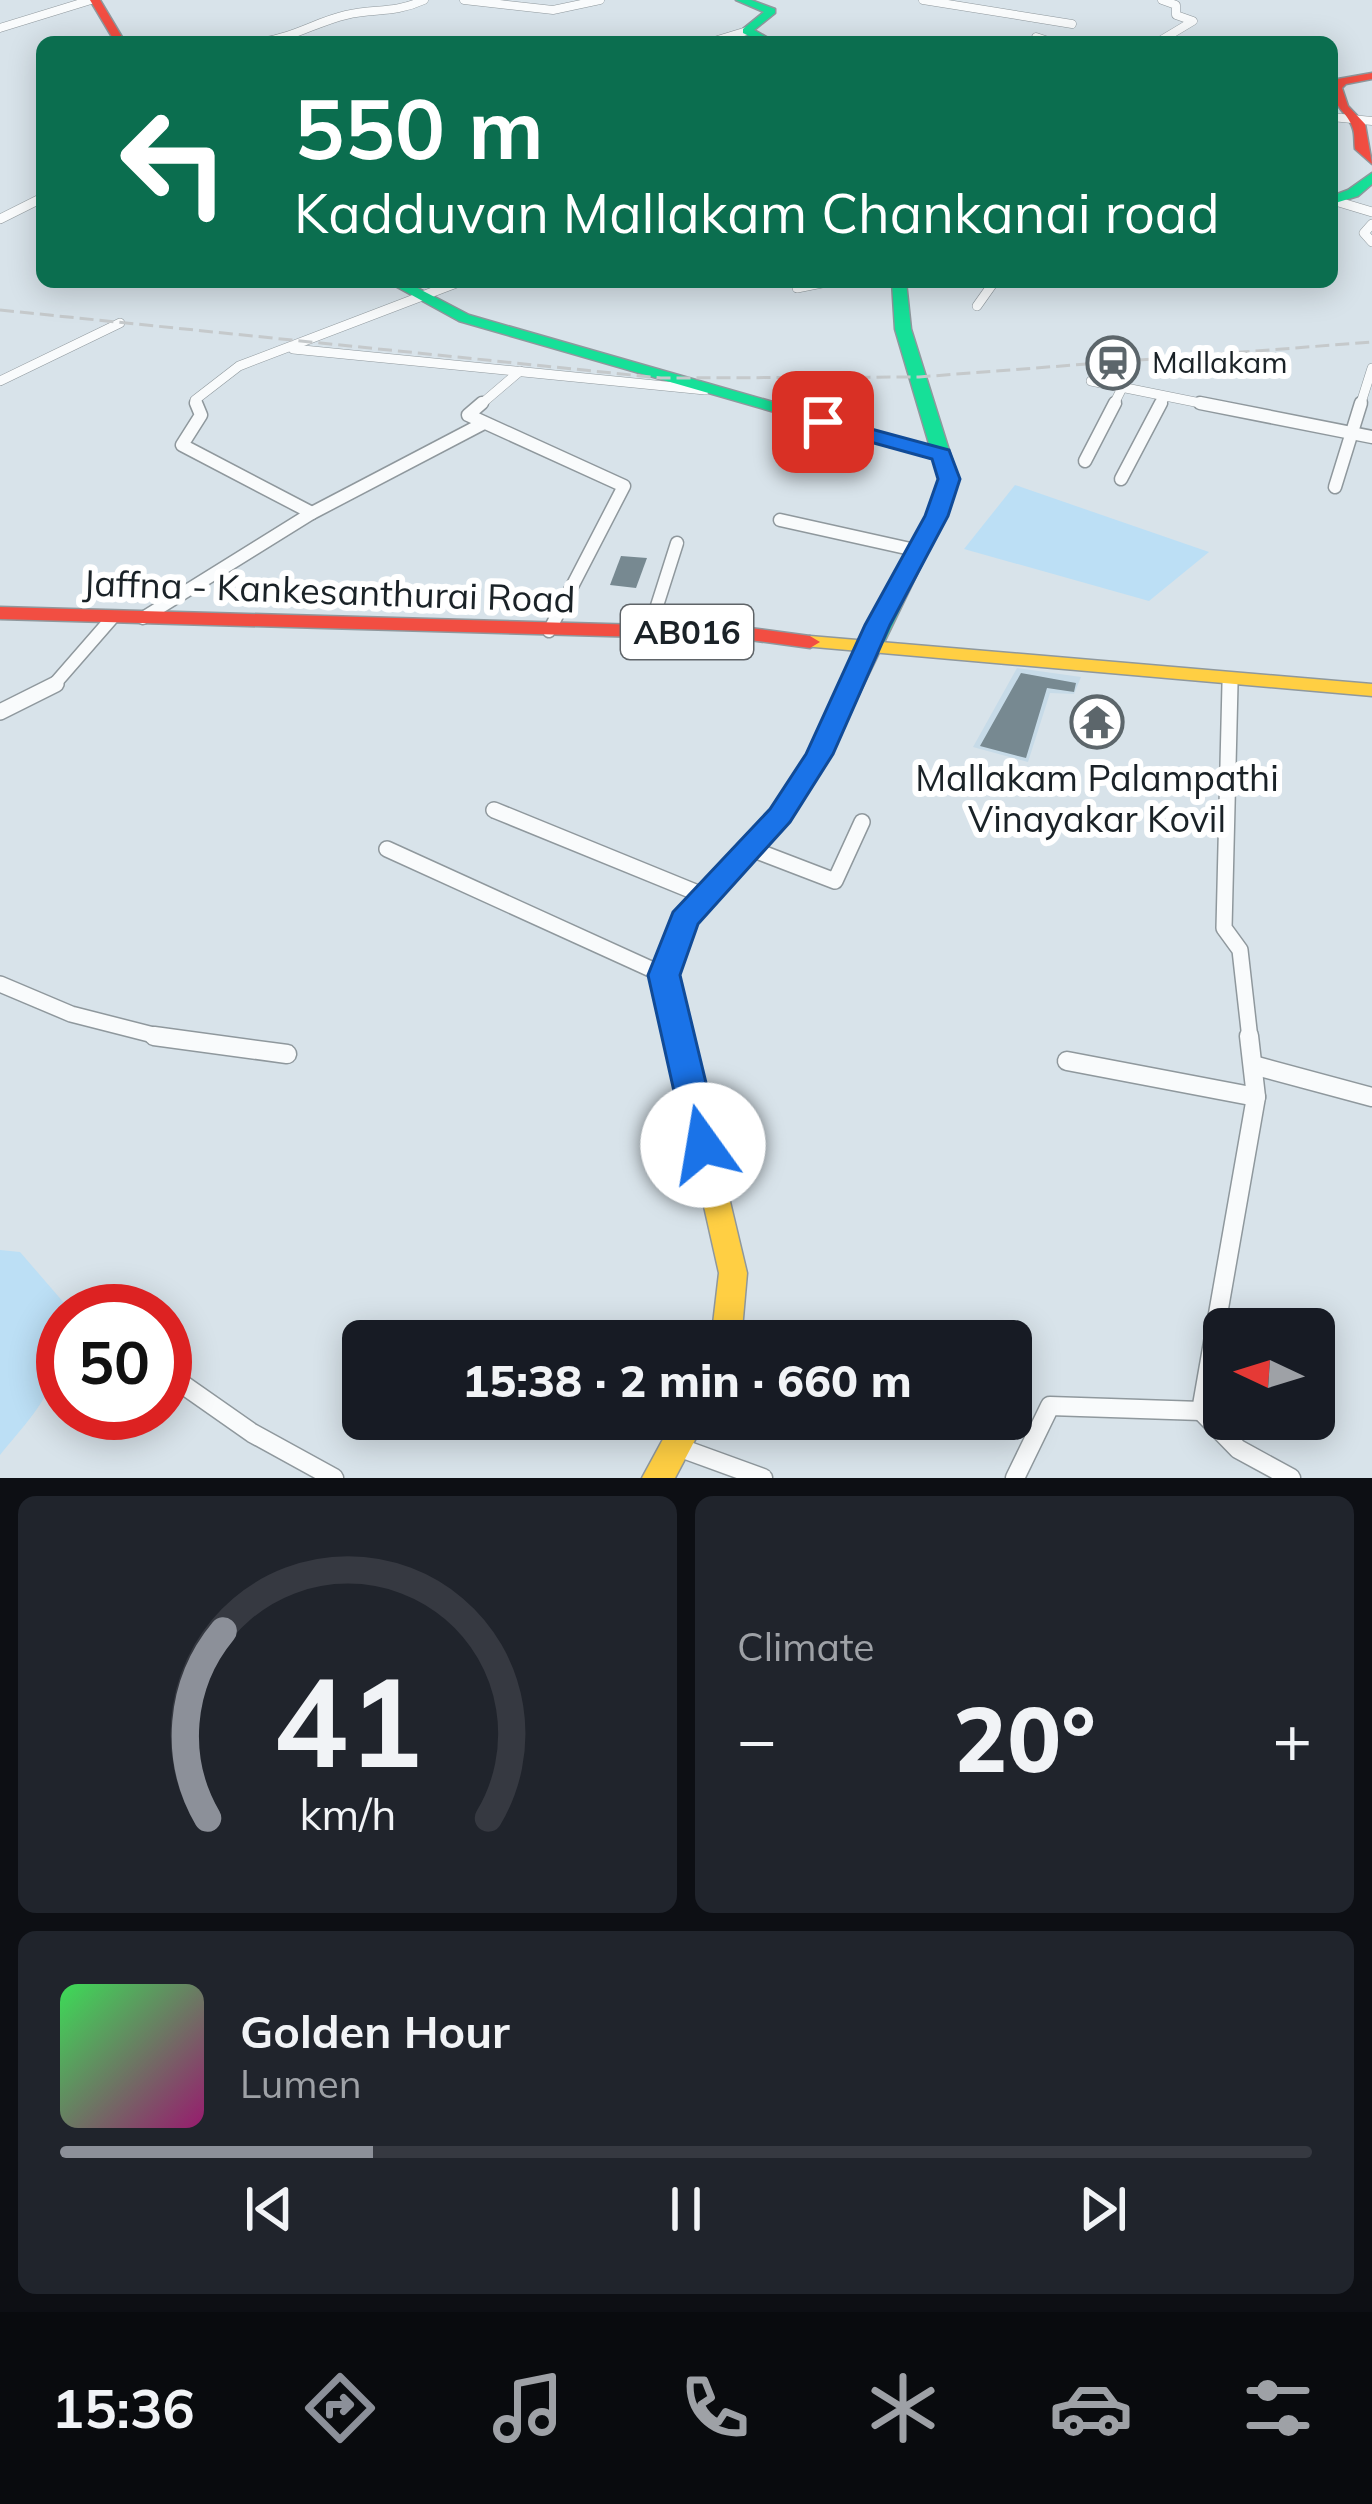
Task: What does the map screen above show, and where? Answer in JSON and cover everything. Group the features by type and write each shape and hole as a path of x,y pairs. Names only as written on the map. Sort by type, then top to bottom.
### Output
{"main road":[{"path":"93,0 116,36"},
{"path":"742,0 771,10 747,31 757,36"},
{"path":"1338,86 1372,76"},
{"path":"1338,94 1342,107 1364,120 1360,149 1372,160"},
{"path":"1338,198 1353,194 1372,177"},
{"path":"404,288 464,318 941,455"},
{"path":"728,1320 733,1273 664,975 684,919 780,815 819,754 915,550 936,516 949,479 903,329 900,288"},
{"name":"Jaffna - Kankesanthurai Road","path":"0,613 750,634 868,649 1372,690"},
{"path":"658,1478 679,1440"}],"street":[{"path":"0,28 93,0"},
{"path":"299,36 346,15 395,13 424,0"},
{"path":"464,0 554,10 600,0"},
{"path":"923,0 1072,24"},
{"path":"994,9 1008,0"},
{"path":"1162,0 1177,5 1175,15 1193,21 1168,36"},
{"path":"731,36 747,31"},
{"path":"4,214 36,201"},
{"path":"1338,202 1372,212"},
{"path":"1372,224 1364,233 1372,242"},
{"path":"312,513 189,452 180,441 201,415 195,400 203,383 282,349 429,302 450,288"},
{"path":"977,307 990,288"},
{"path":"0,380 120,322"},
{"path":"282,349 705,390"},
{"path":"1335,487 1372,368"},
{"path":"520,370 469,411 484,423 624,486 549,631"},
{"path":"1091,381 1372,437"},
{"path":"1084,461 1121,388"},
{"path":"1121,479 1165,398"},
{"path":"143,618 175,591 219,572 267,536 484,423"},
{"path":"780,520 915,550"},
{"path":"648,634 676,543"},
{"path":"0,712 42,699 68,677 113,617"},
{"path":"1201,1411 1256,1096 1240,950 1224,928 1231,680"},
{"path":"494,810 705,896"},
{"path":"749,848 835,881 862,822"},
{"path":"387,849 664,975"},
{"path":"0,984 98,1024 168,1043 286,1054"},
{"path":"1067,1061 1256,1096"},
{"path":"1252,1065 1372,1097"},
{"path":"192,1391 252,1433 334,1478"},
{"path":"1015,1478 1050,1406 1201,1411 1238,1448 1291,1478"},
{"path":"676,1446 763,1478"}],"shaded area":[{"path":"1015,485 1209,552 1149,601 964,549"},
{"path":"1017,668 1081,677 1074,694 1050,693 1028,762 973,747"},
{"path":"0,1250 20,1252 48,1284 36,1284 36,1409 0,1455"}],"building":[{"path":"621,556 647,558 636,588 610,585"},
{"path":"1021,673 1076,683 1074,692 1047,688 1026,758 980,746"}],"railway":[{"path":"0,310 661,378 919,377 1372,342"}],"traffic: fast":[{"path":"741,0 771,11 747,31 757,36"},
{"path":"1338,198 1353,193 1372,177"},
{"path":"406,288 464,318 941,455 949,479 936,516 819,754 780,815 696,906"},
{"path":"900,288 903,329 941,455"}],"traffic: slow":[{"path":"810,642 1372,690"},
{"path":"696,906 684,919 664,975 733,1273 728,1320"},
{"path":"658,1478 679,1440"}],"traffic: jam":[{"path":"95,0 116,36"},
{"path":"1338,86 1372,76"},
{"path":"1338,94 1342,107 1359,124 1361,149 1372,160"},
{"path":"0,613 750,634 810,642"}],"place":[{"name":"Mallakam","path":"1113,363"},
{"name":"Mallakam Palampathi Vinayakar Kovil","path":"1097,722"}],"route":[{"path":"703,1145 664,975 684,919 780,815 819,754 878,625 936,516 949,479 941,455 823,422"}]}
